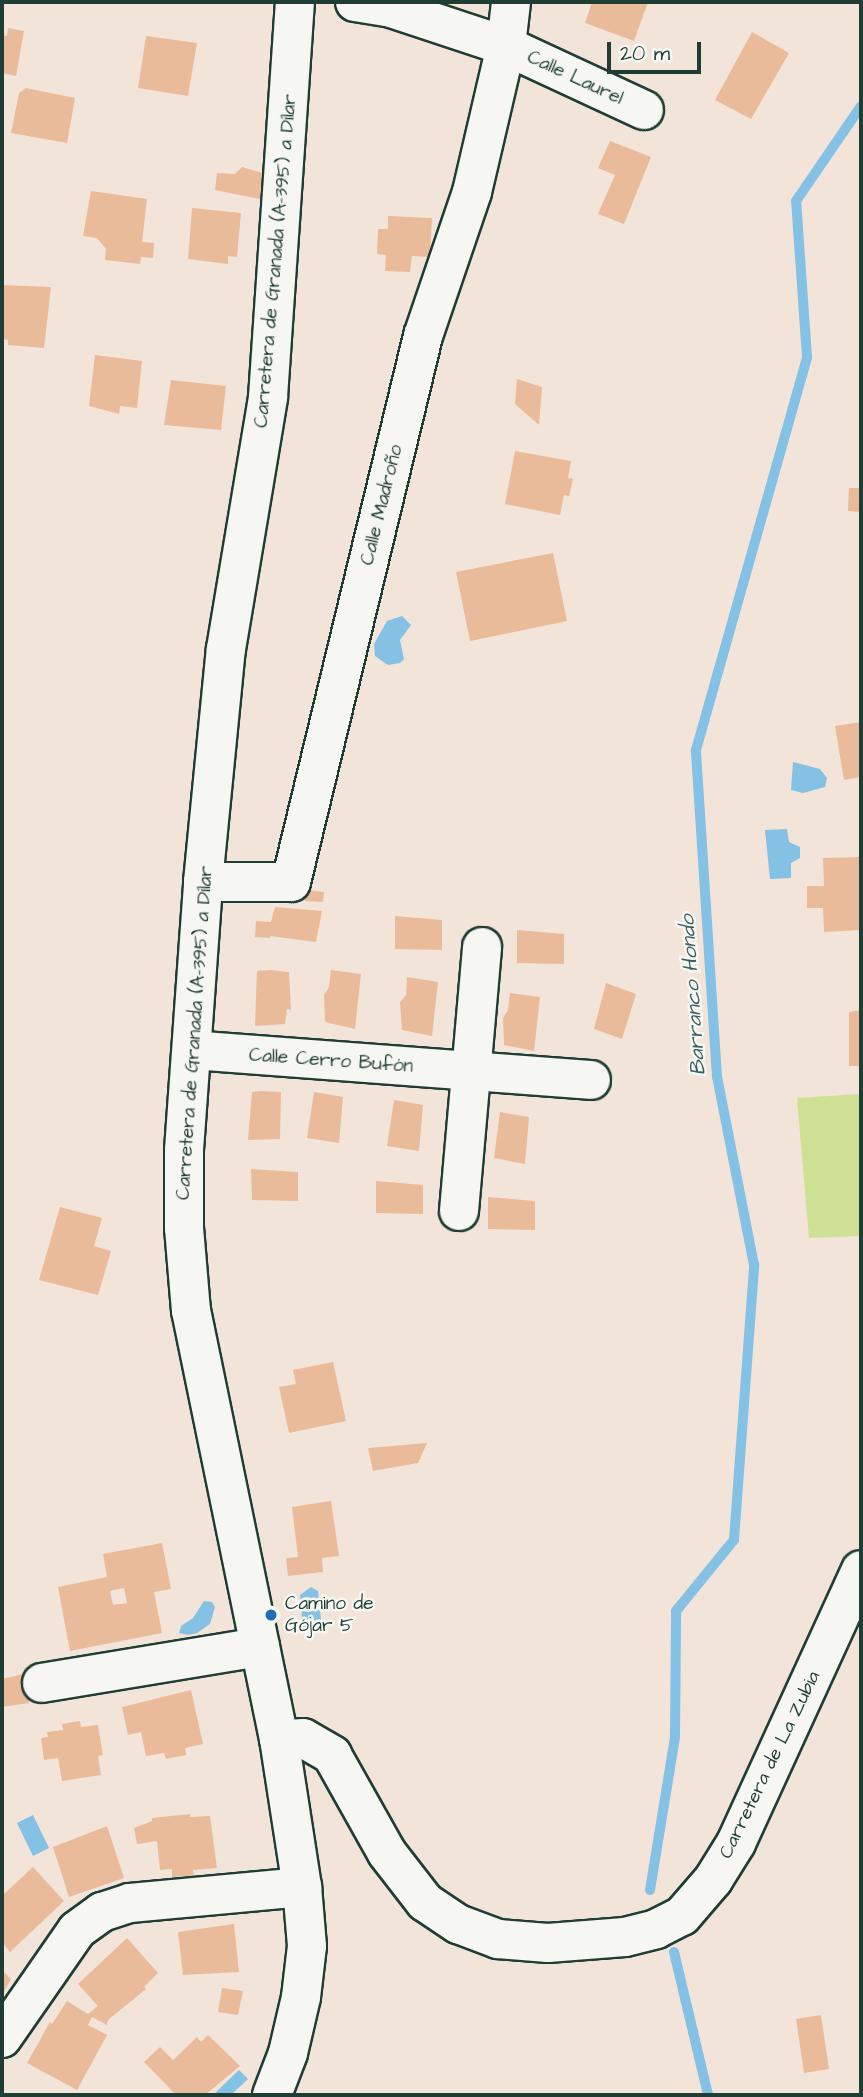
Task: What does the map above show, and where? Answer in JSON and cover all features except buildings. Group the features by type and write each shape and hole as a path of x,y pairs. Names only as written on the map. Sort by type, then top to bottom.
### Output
{"street":[{"name":"Carretera de Granada (A-395) a Dílar","path":"272,2095 288,2053 301,1997 307,1946 302,1887 279,1739 191,1311 184,1189 203,882 226,649 268,397 295,2"},
{"name":"Calle Laurel","path":"355,2 391,8 506,46 644,110"},
{"name":"Calle Laurel","path":"506,46 511,2"},
{"name":"Calle Madroño","path":"203,882 291,882 423,336 472,192 506,46"},
{"path":"459,1211 482,947"},
{"name":"Calle Cerro Bufón","path":"192,1050 591,1080"},
{"name":"Carretera de La Zubia","path":"279,1739 303,1738 332,1755 387,1853 425,1902 458,1924 498,1939 548,1943 625,1937 656,1929 682,1916 713,1880 736,1843 861,1570"},
{"path":"42,1683 260,1647"},
{"path":"2,2038 77,1930 102,1912 130,1903 302,1887"}],"green space":[{"path":"861,1094 861,1236 809,1238 797,1098"}],"water":[{"path":"402,616 411,625 400,640 404,659 400,663 388,665 375,656 374,644 387,621"},
{"path":"793,762 820,769 827,778 825,787 803,793 791,790"},
{"path":"787,829 789,842 800,847 800,858 791,863 791,878 770,879 765,830"},
{"path":"311,1587 318,1591 322,1630 303,1631 300,1595"},
{"path":"204,1601 212,1602 215,1607 210,1624 197,1633 179,1633 181,1626 193,1618"},
{"path":"33,1815 49,1848 33,1856 17,1823"},
{"path":"239,2070 248,2079 231,2095 213,2095"}],"waterway":[{"name":"Barranco Hondo","path":"650,1890 675,1737 676,1611 734,1540 754,1265 717,1077 696,750 807,357 796,201 861,106"},
{"name":"Barranco Hondo","path":"674,1952 708,2095"}],"place":[{"name":"Camino de Gójar 5","path":"271,1615"}]}
